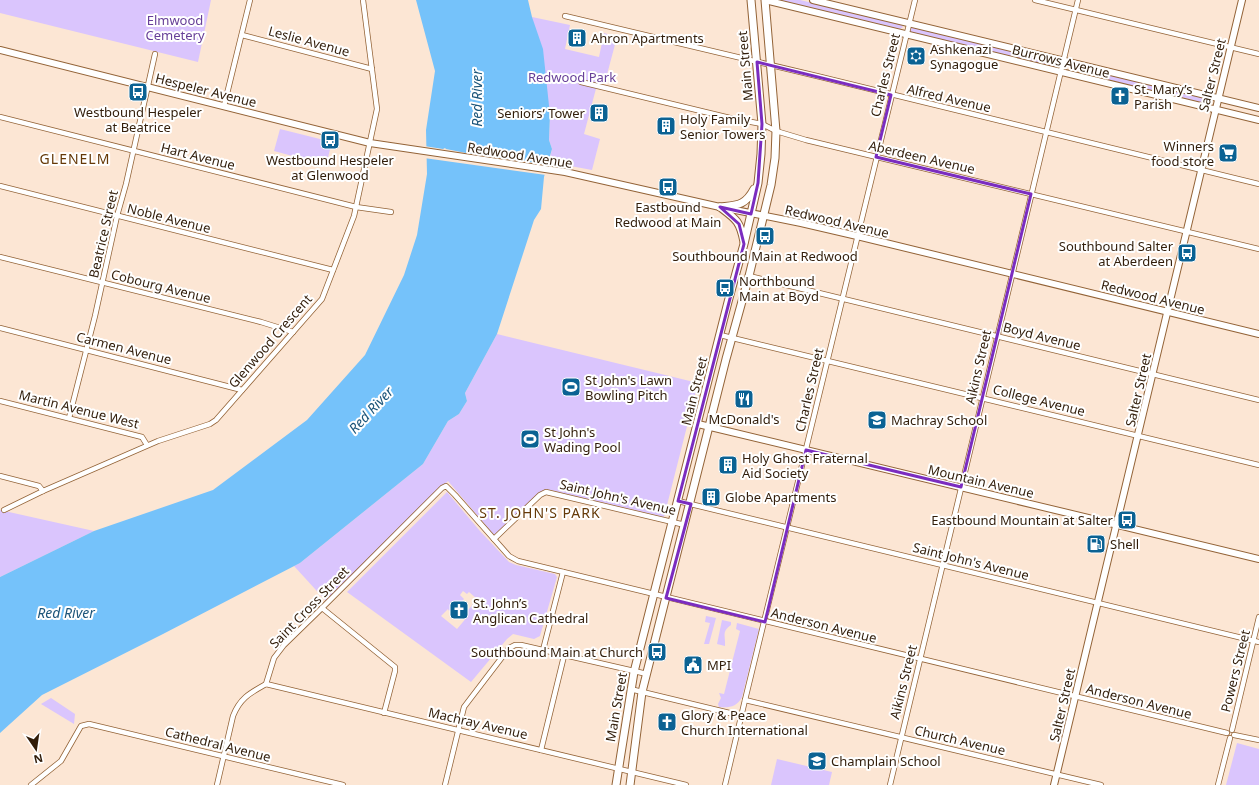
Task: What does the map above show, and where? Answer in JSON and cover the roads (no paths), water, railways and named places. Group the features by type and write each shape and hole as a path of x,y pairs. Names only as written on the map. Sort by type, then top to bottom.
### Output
{"main road":[{"name":"Main Street","path":"616,785 630,689 634,672 744,244 758,183 762,124 752,0"},
{"name":"Main Street","path":"630,785 642,692 732,338 750,276 771,185 776,131 765,0"},
{"name":"Burrows Avenue","path":"765,0 1259,120"},
{"name":"Burrows Avenue","path":"813,0 1259,108"},
{"name":"Salter Street","path":"1054,785 1242,0"},
{"name":"Hespeler Avenue","path":"0,50 370,143 407,150"},
{"name":"Redwood Avenue","path":"407,150 565,172 751,214 857,236 1259,334"},
{"path":"720,207 739,205 746,202 758,183"},
{"path":"720,207 733,217 739,224 744,244"},
{"name":"Mountain Avenue","path":"698,424 1259,559"}],"street":[{"path":"224,106 250,0"},
{"name":"Glenwood Crescent","path":"4,510 43,491 148,445 210,424 216,420 322,299 354,216 377,109 363,0"},
{"name":"Charles Street","path":"725,785 914,0"},
{"path":"1034,0 1259,54"},
{"name":"Aikins Street","path":"890,785 1078,0"},
{"name":"Alfred Avenue","path":"565,16 1259,184"},
{"name":"Leslie Avenue","path":"242,35 372,69"},
{"name":"Beatrice Street","path":"69,418 96,316 117,216 126,184 155,54"},
{"name":"Aberdeen Avenue","path":"581,82 730,118 762,124 776,131 806,140 1259,249"},
{"name":"Hart Avenue","path":"0,117 356,207 391,212"},
{"name":"Noble Avenue","path":"0,186 333,270"},
{"name":"Cobourg Avenue","path":"0,257 261,322 293,332"},
{"name":"Boyd Avenue","path":"750,276 1259,400"},
{"name":"Carmen Avenue","path":"0,328 242,390"},
{"name":"College Avenue","path":"720,336 1259,465"},
{"name":"Martin Avenue West","path":"0,401 142,437 148,445"},
{"path":"0,476 39,486 43,491"},
{"name":"Anderson Avenue","path":"446,486 509,556 518,561 1227,733"},
{"name":"Saint Cross Street","path":"266,684 274,658 284,645 442,488 446,486"},
{"name":"Saint John's Avenue","path":"494,539 540,494 546,492 685,525"},
{"name":"Saint John's Avenue","path":"678,502 787,527 1259,642"},
{"path":"543,650 563,572"},
{"path":"322,608 394,667 396,671 384,712"},
{"name":"Powers Street","path":"1233,732 1259,617"},
{"path":"445,785 464,707 509,648 515,645 521,645 647,674"},
{"path":"541,750 564,656"},
{"path":"217,785 233,716 237,706 247,695 266,684"},
{"name":"Machray Avenue","path":"266,684 686,785"},
{"path":"630,689 742,716"},
{"name":"Church Avenue","path":"745,700 1101,785"},
{"name":"Cathedral Avenue","path":"31,785 61,761 81,726 89,724 343,785"},
{"path":"1230,738 1228,737 1228,731 1259,740"},
{"path":"1218,785 1230,738 1233,737 1233,732"}],"water":[{"name":"Red River","path":"416,0 528,0 543,49 550,115 549,140 552,149 544,177 541,209 534,220 497,334 465,393 467,401 459,414 448,421 423,464 300,563 42,695 0,733 0,577 94,531 213,490 307,420 365,355 404,275 417,235 427,174 426,130 435,71"}],"place":[{"name":"Ahron Apartments","path":"577,38"},
{"name":"Ashkenazi Synagogue","path":"916,56"},
{"name":"Westbound Hespeler at Beatrice","path":"138,92"},
{"name":"St. Mary’s Parish","path":"1120,96"},
{"name":"Seniors’ Tower","path":"599,113"},
{"name":"Holy Family Senior Towers","path":"666,126"},
{"name":"Westbound Hespeler at Glenwood","path":"330,140"},
{"name":"Winners food store","path":"1228,153"},
{"name":"Eastbound Redwood at Main","path":"668,187"},
{"name":"Southbound Main at Redwood","path":"765,236"},
{"name":"Southbound Salter at Aberdeen","path":"1187,253"},
{"name":"Northbound Main at Boyd","path":"725,288"},
{"name":"St John's Lawn Bowling Pitch","path":"571,387"},
{"name":"McDonald's","path":"744,399"},
{"name":"Machray School","path":"877,420"},
{"name":"St John's Wading Pool","path":"530,439"},
{"name":"Holy Ghost Fraternal Aid Society","path":"728,465"},
{"name":"Globe Apartments","path":"711,497"},
{"name":"Eastbound Mountain at Salter","path":"1127,520"},
{"name":"Shell","path":"1096,544"},
{"name":"St. John’s Anglican Cathedral","path":"459,610"},
{"name":"Southbound Main at Church","path":"657,652"},
{"name":"MPI","path":"693,665"},
{"name":"Glory & Peace Church International","path":"667,722"},
{"name":"Champlain School","path":"817,761"}],"district":[{"name":"GLENELM","path":"75,159"},
{"name":"ST. JOHN'S PARK","path":"540,513"}],"park label":[{"name":"Elmwood Cemetery","path":"175,28"},
{"name":"Redwood Park","path":"572,77"}]}
